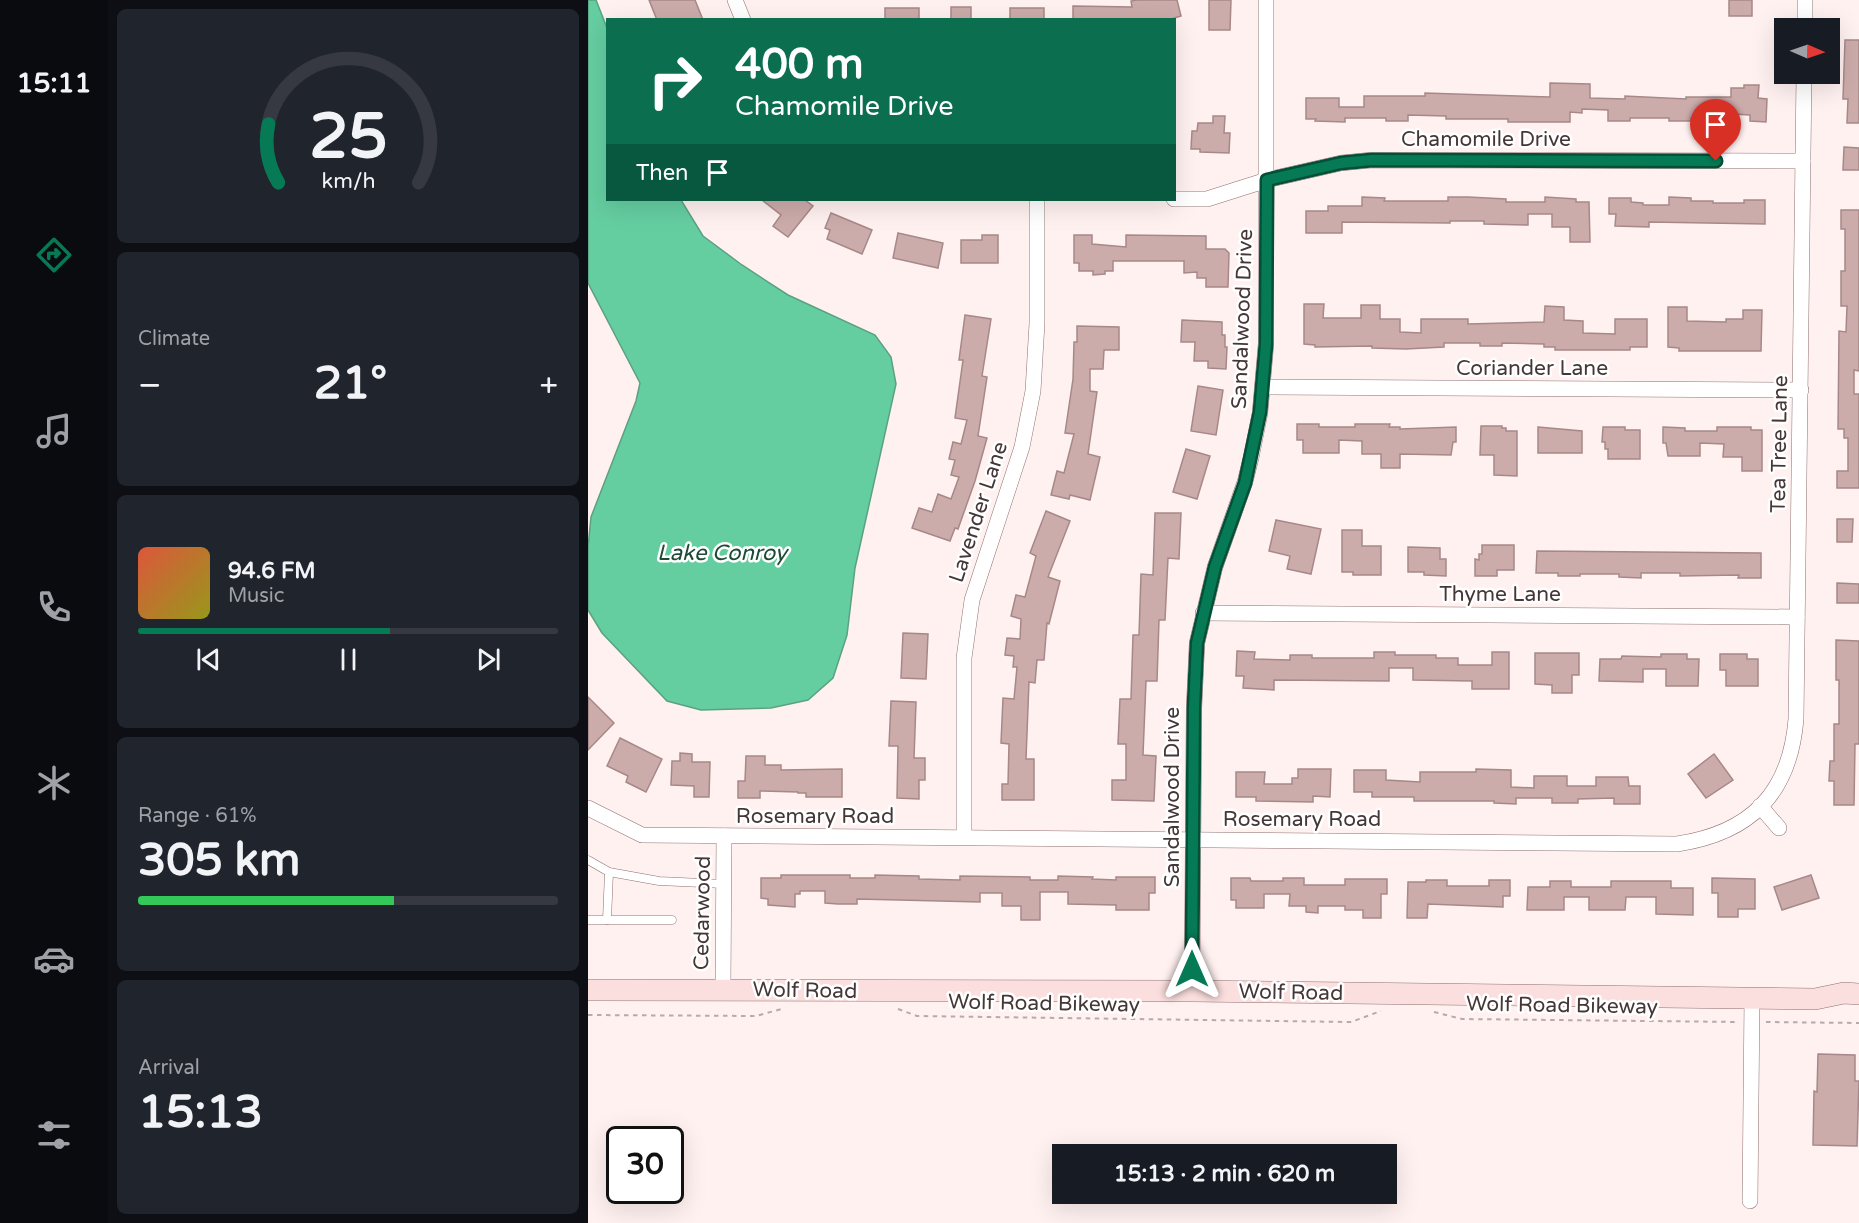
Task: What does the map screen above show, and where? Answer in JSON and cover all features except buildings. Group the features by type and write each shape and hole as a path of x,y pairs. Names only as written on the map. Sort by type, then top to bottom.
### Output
{"main road":[{"name":"Wolf Road","path":"588,990 1192,991 1815,999 1844,993 1859,994"},
{"name":"Wolf Road","path":"1815,999 1843,1006 1859,1006"}],"street":[{"name":"Sandalwood Drive","path":"1192,991 1197,643 1215,567 1245,483 1257,432 1263,387 1266,344 1266,0"},
{"path":"1805,0 1805,18"},
{"name":"Tea Tree Lane","path":"1760,806 1781,782 1794,743 1804,84"},
{"name":"Chamomile Drive","path":"1176,199 1207,199 1267,180 1341,163 1372,160 1803,162"},
{"name":"Lavender Lane","path":"964,837 964,658 972,600 1022,447 1033,391 1037,323 1037,201"},
{"name":"Coriander Lane","path":"1263,387 1801,390"},
{"name":"Thyme Lane","path":"1203,612 1797,617"},
{"path":"1760,806 1779,828"},
{"name":"Rosemary Road","path":"588,808 642,835 1677,844 1717,835 1748,817 1760,806"},
{"name":"Cedarwood","path":"723,989 724,837"},
{"path":"1750,1201 1752,998"}],"lane":[{"path":"588,860 609,872 659,881 724,884"},
{"path":"607,920 609,872"},
{"path":"588,920 672,920"}],"path":[{"path":"588,1015 756,1016 788,1008"},
{"name":"Wolf Road Bikeway","path":"898,1009 917,1016 1351,1022 1390,1008"},
{"name":"Wolf Road Bikeway","path":"1430,1011 1462,1019 1859,1023"}],"water":[{"name":"Lake Conroy","path":"588,0 596,0 606,25 606,201 682,201 703,236 788,295 875,335 891,357 896,384 855,568 847,635 833,678 808,700 771,708 701,710 667,701 602,633 588,610 588,547 591,517 636,401 640,383 588,283"}],"route":[{"path":"1192,969 1194,708 1197,643 1215,567 1245,483 1260,412 1266,344 1267,180 1341,163 1372,160 1716,161"}]}
